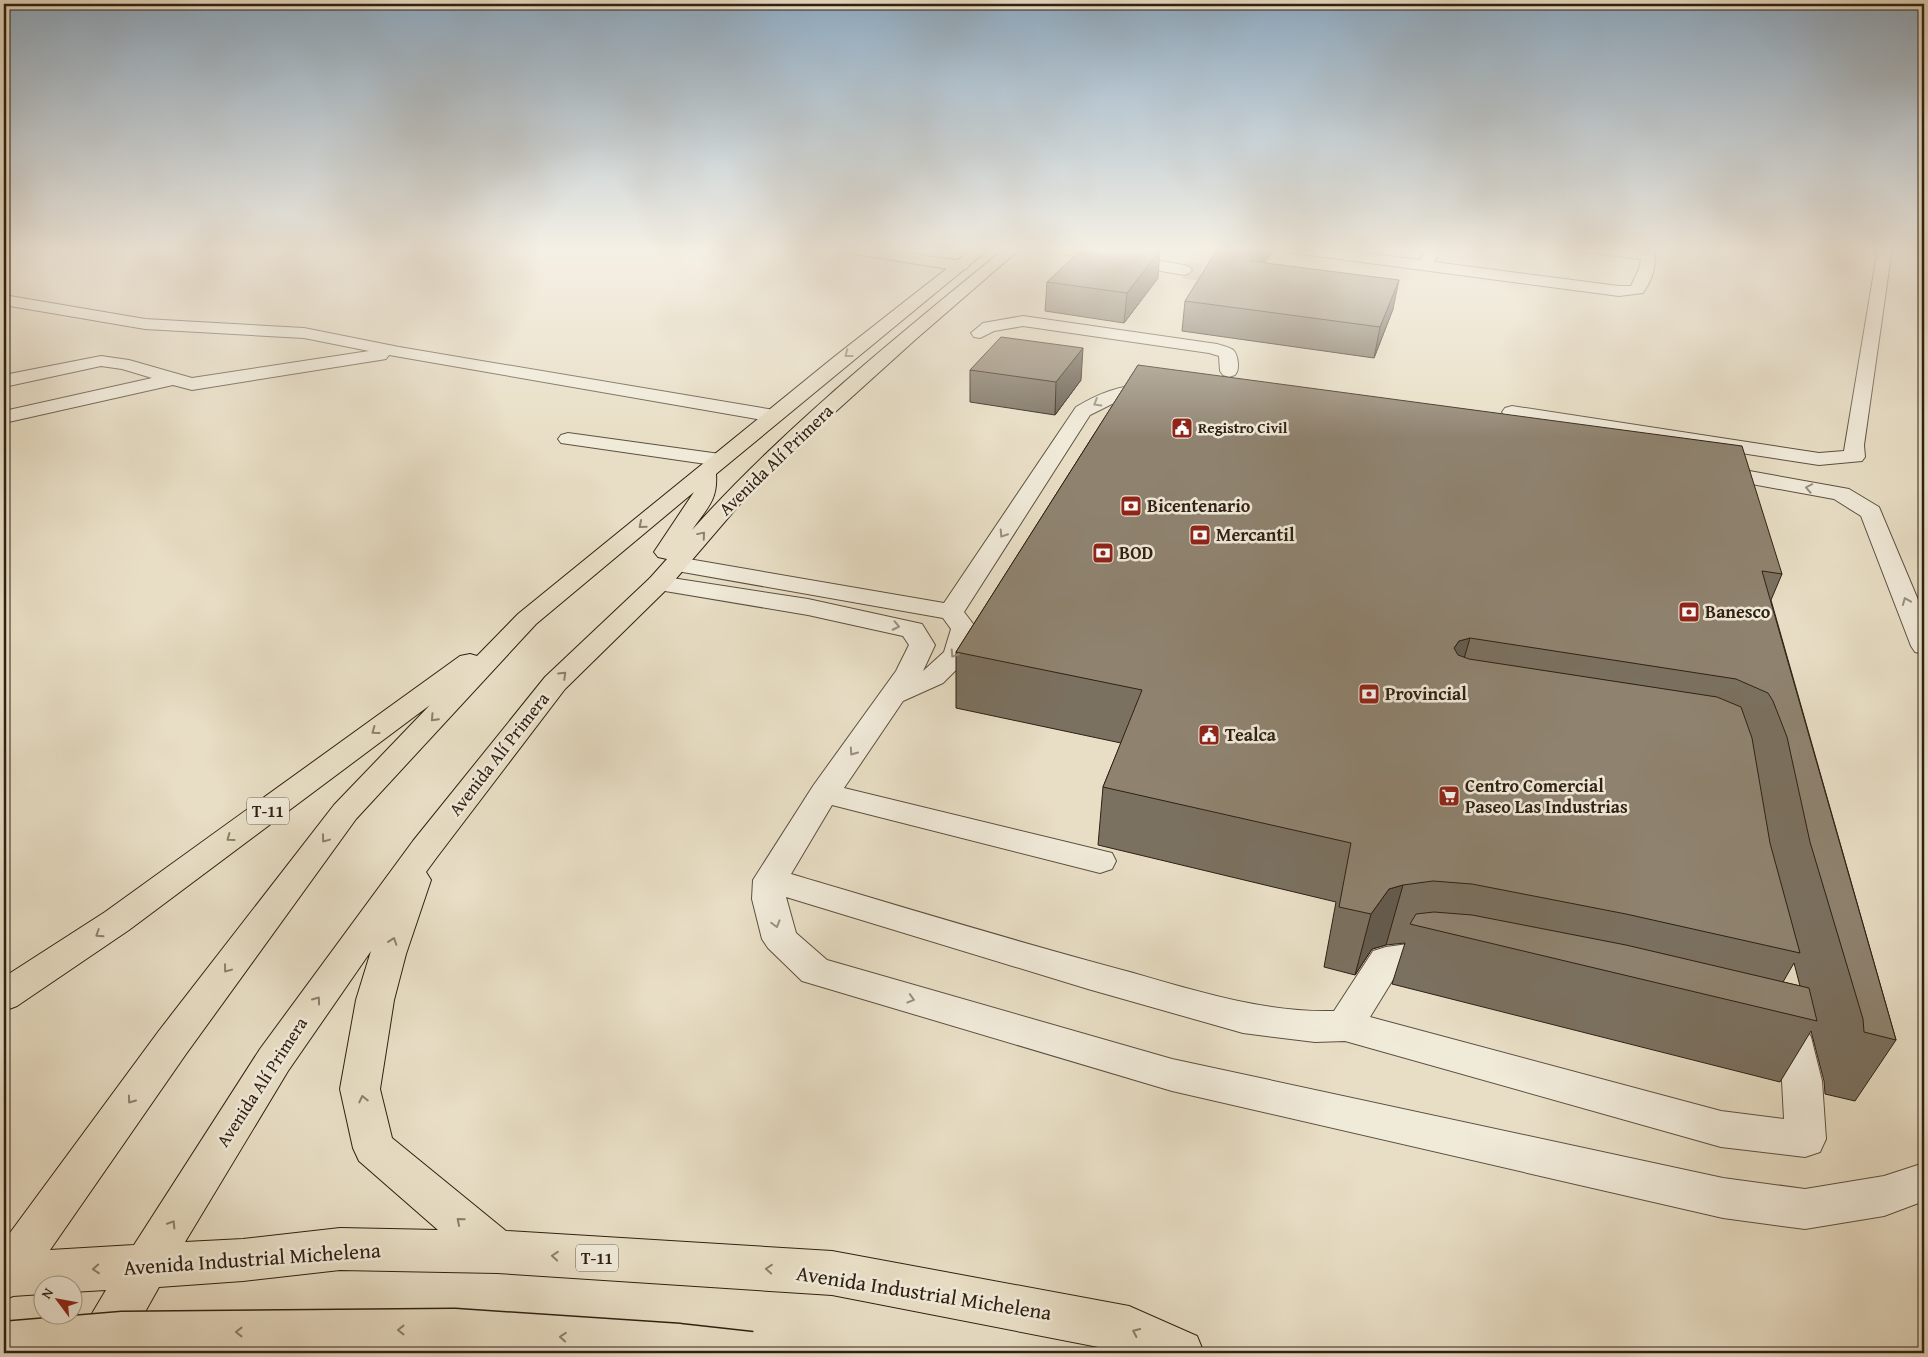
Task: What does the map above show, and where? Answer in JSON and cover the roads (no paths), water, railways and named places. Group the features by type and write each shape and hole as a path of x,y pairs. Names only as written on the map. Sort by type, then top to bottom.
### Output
{"main road":[{"name":"Avenida Alí Primera","path":"4,1276 172,1043 345,812 527,619 840,361 903,311"},
{"name":"Avenida Alí Primera","path":"95,1353 146,1266 274,1060 425,849 555,683 668,573 738,492 775,456 938,311"},
{"path":"668,573 653,578 655,569 704,496 713,466"},
{"name":"T-11","path":"4,996 117,922 527,619"},
{"path":"425,849 388,954 375,1000 360,1088 374,1148 497,1252"},
{"name":"Avenida Industrial Michelena","path":"4,1276 243,1260 340,1249 497,1252 832,1273 1129,1329 1180,1353"},
{"path":"4,1343 123,1333 454,1330 679,1345 751,1353"}],"lane":[{"path":"71,311 145,324 304,333 399,352 774,416"},
{"path":"1512,412 1819,459 1855,457 1854,446 1875,311"},
{"path":"980,333 989,327 1023,321 1211,348 1228,353 1229,371"},
{"path":"4,381 101,361 116,361 170,380 192,384 399,352"},
{"path":"4,417 170,380"},
{"path":"951,612 1083,412 1110,395 1139,390 1178,395"},
{"path":"568,439 713,466"},
{"path":"1692,468 1731,473 1841,494 1871,512 1924,646"},
{"path":"668,573 951,612 964,629 956,655 933,677 893,695"},
{"path":"668,573 913,630 922,645 909,672 824,793 770,880 769,899 780,939 814,971 1172,1075 1723,1198 1805,1209 1884,1196 1924,1182"},
{"path":"824,793 1100,861"},
{"path":"770,880 1243,1018 1315,1026 1345,1026 1721,1129 1805,1139 1802,1081 1780,1025"},
{"path":"1345,1026 1386,961 1415,957 1462,962"}],"place":[{"name":"Registro Civil","path":"1182,428"},
{"name":"Bicentenario","path":"1131,506"},
{"name":"Mercantil","path":"1200,535"},
{"name":"BOD","path":"1103,553"},
{"name":"Banesco","path":"1689,612"},
{"name":"Provincial","path":"1369,694"},
{"name":"Tealca","path":"1209,735"},
{"name":"Centro Comercial Paseo Las Industrias","path":"1449,796"}]}
